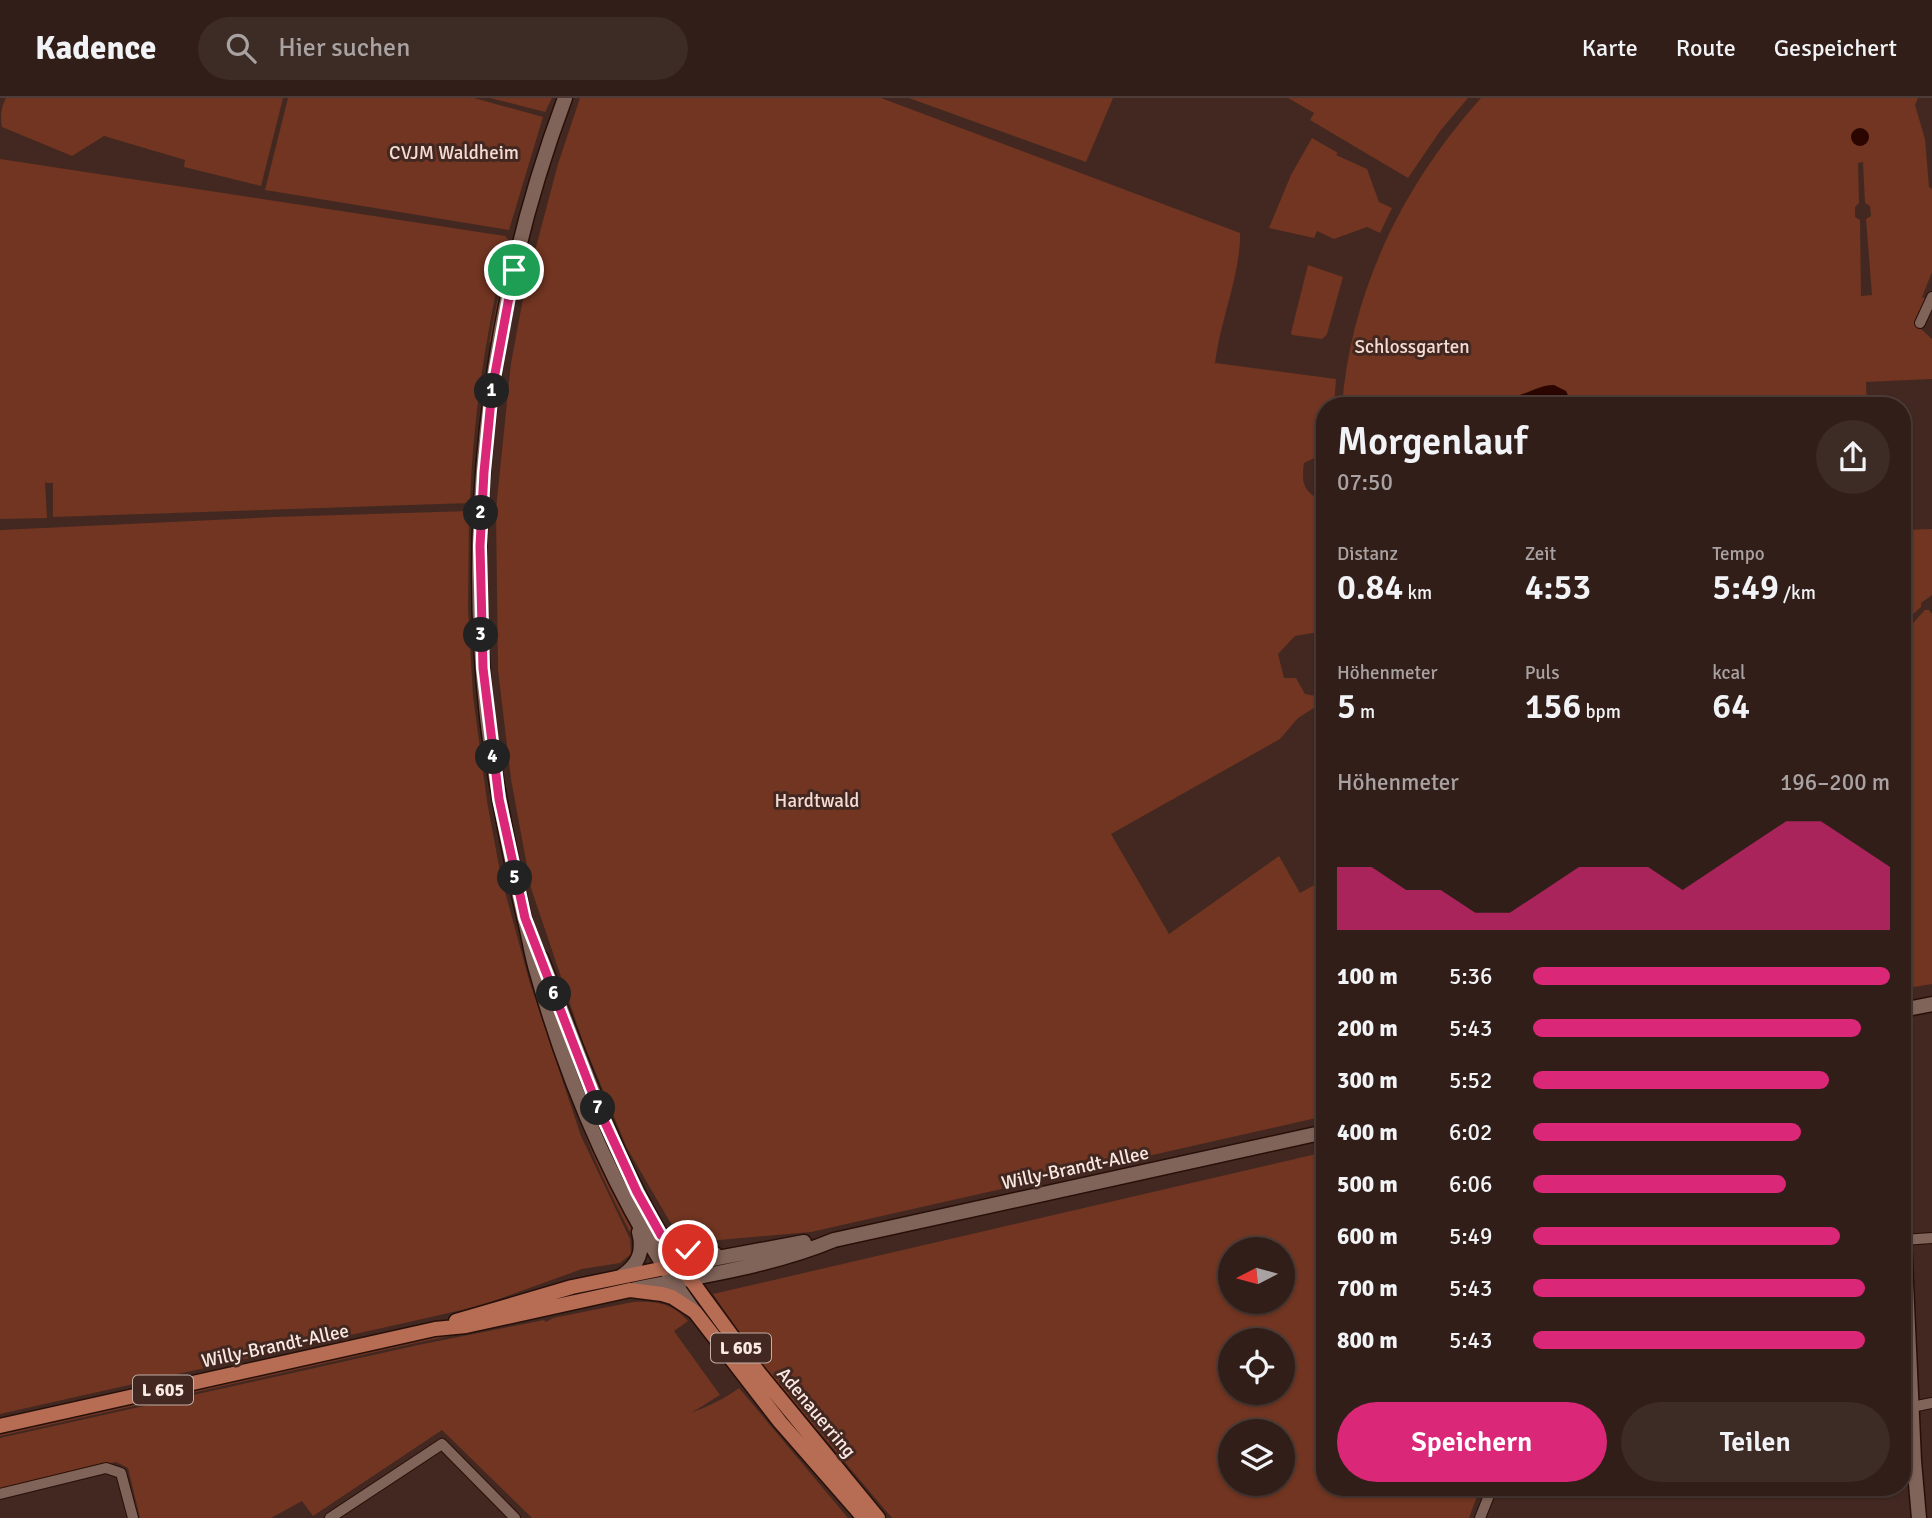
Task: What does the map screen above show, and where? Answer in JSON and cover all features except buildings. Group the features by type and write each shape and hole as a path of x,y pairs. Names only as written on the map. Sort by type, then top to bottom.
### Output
{"main road":[{"name":"Adenauerring","path":"565,98 530,207 504,318 491,402 482,489 480,609 485,695 501,810 536,971 590,1122 636,1220 695,1312 780,1422 864,1518"},
{"name":"Adenauerring","path":"525,918 601,1116 661,1235 759,1373 878,1518"},
{"path":"1911,1008 1932,1004"},
{"name":"Willy-Brandt-Allee","path":"0,1426 435,1329 466,1326 689,1278 812,1249 834,1240 1316,1134"},
{"path":"624,1275 636,1264 641,1252 636,1220"},
{"path":"661,1235 688,1250 730,1256"},
{"name":"Willy-Brandt-Allee","path":"435,1329 487,1310 624,1275 810,1241 834,1240"},
{"path":"630,1290 666,1295 695,1312"},
{"path":"1911,1342 1916,1406 1911,1483"},
{"path":"1914,1461 1919,1518"},
{"path":"1910,1496 1912,1518"}],"street":[{"path":"1920,323 1932,296"},
{"path":"1911,1239 1932,1238"},
{"path":"1916,1406 1932,1404"},
{"path":"330,1518 442,1444 515,1518"},
{"path":"0,1494 106,1468 121,1473 133,1518"},
{"path":"1480,1518 1489,1496"}],"green space":[{"path":"6,98 283,98 261,186 184,167 185,160 104,136 72,156 2,127 1,112"},
{"name":"CVJM Waldheim","path":"288,98 474,98 543,117 509,230 265,190"},
{"path":"490,98 552,98 545,112"},
{"name":"Hardtwald","path":"580,98 881,98 1240,233 1234,281 1215,363 1336,379 1335,397 1316,397 1316,457 1304,463 1303,471 1305,487 1316,497 1316,632 1295,636 1278,654 1284,678 1296,678 1305,694 1316,696 1316,707 1298,718 1280,739 1111,834 1169,934 1279,856 1300,893 1316,884 1316,1118 811,1232 708,1241 687,1237 670,1222 627,1148 583,1042 531,888 511,779 498,670 496,509 511,363 522,304 558,164"},
{"path":"909,98 1113,98 1086,162"},
{"path":"1288,98 1468,98 1440,131 1408,178 1310,120 1314,113"},
{"name":"Schlossgarten","path":"1481,98 1918,98 1915,105 1925,139 1929,187 1932,189 1932,272 1922,297 1932,301 1919,327 1932,339 1932,379 1866,382 1867,397 1343,397 1347,363 1370,280 1386,241 1428,166","holes":["1863,162 1865,203 1870,206 1871,216 1866,219 1872,295 1861,296 1860,220 1855,217 1855,207 1859,203 1858,163"]},
{"path":"1312,138 1338,153 1336,155 1367,169 1379,202 1392,208 1380,233 1367,227 1334,239 1317,231 1314,238 1269,228 1291,175"},
{"path":"0,159 505,236 508,239 478,403 470,503 53,517 53,483 45,481 47,518 0,519"},
{"path":"509,242 492,341 489,343"},
{"path":"1308,265 1343,277 1327,334 1322,339 1291,333"},
{"path":"469,511 468,609 473,696 487,801 501,877 529,980 581,1136 630,1239 631,1254 620,1263 582,1269 480,1306 0,1414 0,530"},
{"path":"1932,529 1932,595 1921,603 1921,607 1911,616 1911,530"},
{"path":"1925,610 1932,614 1932,984 1911,987 1911,630 1913,623"},
{"path":"574,1100 596,1156 635,1236 633,1238 592,1153"},
{"path":"1316,1154 1316,1496 1477,1496 1469,1518 892,1518 760,1362 713,1294"},
{"path":"633,1302 664,1304 688,1321 674,1331 720,1395 691,1413 739,1388 848,1518 532,1518 442,1430 313,1516 302,1501 271,1518 140,1518 128,1468 116,1462 0,1489 0,1438 418,1345 544,1320 546,1322 553,1318"},
{"path":"537,1318 0,1436 490,1324"}],"shaded area":[{"path":"1860,128 1866,131 1869,137 1866,143 1860,146 1854,143 1851,137 1854,131"},
{"path":"1554,385 1566,391 1569,397 1508,397 1516,396"}],"route":[{"path":"514,270 492,390 480,546 483,668 499,799 525,918 597,1105 637,1192 661,1235 688,1250"}]}
